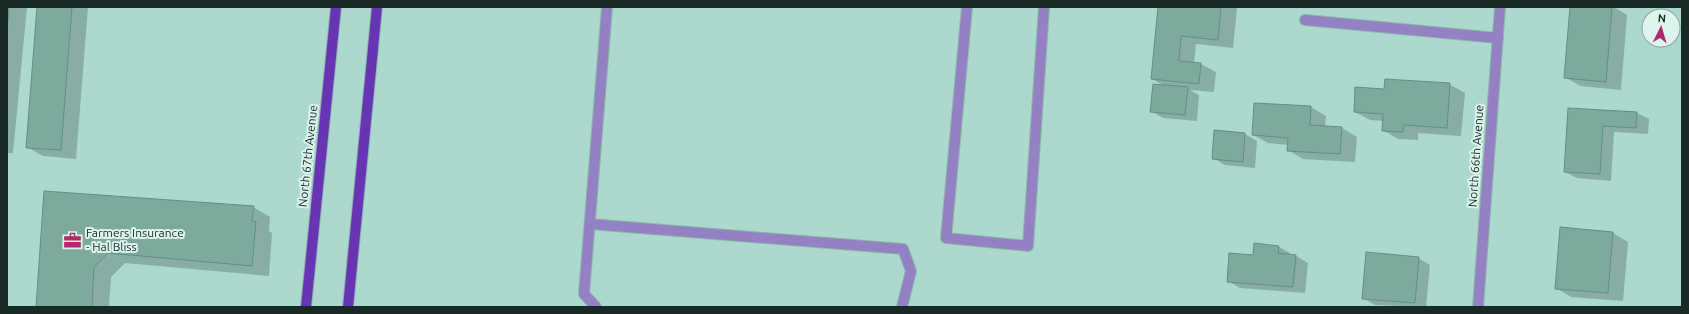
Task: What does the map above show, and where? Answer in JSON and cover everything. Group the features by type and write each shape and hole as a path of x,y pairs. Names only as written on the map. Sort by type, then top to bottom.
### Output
{"main road":[{"name":"North 67th Avenue","path":"306,307 336,7"},
{"path":"348,307 377,7"}],"street":[{"path":"596,307 584,294 607,7"},
{"path":"967,7 946,238 1028,246 1044,7"},
{"name":"North 66th Avenue","path":"1478,307 1500,7"},
{"path":"1305,20 1498,38"},
{"path":"590,224 904,249 911,271 902,307"}],"building":[{"path":"7,7 9,7 7,33"},
{"path":"37,7 72,7 61,150 26,148"},
{"path":"1158,7 1221,7 1218,40 1181,36 1179,61 1201,63 1199,84 1151,79"},
{"path":"1570,7 1612,7 1606,82 1564,78"},
{"path":"1385,79 1450,83 1447,128 1404,125 1403,132 1382,131 1383,114 1354,112 1355,87 1384,89"},
{"path":"1153,84 1188,87 1185,115 1150,112"},
{"path":"1254,103 1311,106 1310,125 1342,127 1340,154 1287,151 1288,138 1252,135"},
{"path":"1568,108 1637,112 1636,128 1603,126 1600,174 1564,172"},
{"path":"1214,130 1245,133 1243,162 1212,159"},
{"path":"44,191 254,206 252,221 256,222 252,266 108,253 94,267 92,307 36,307"},
{"path":"1560,227 1613,232 1608,293 1555,289"},
{"path":"1254,243 1279,246 1278,253 1296,255 1293,287 1227,282 1229,253 1253,255"},
{"path":"1366,252 1419,257 1415,303 1362,299"}],"place":[{"name":"Farmers Insurance - Hal Bliss","path":"73,240"}]}
